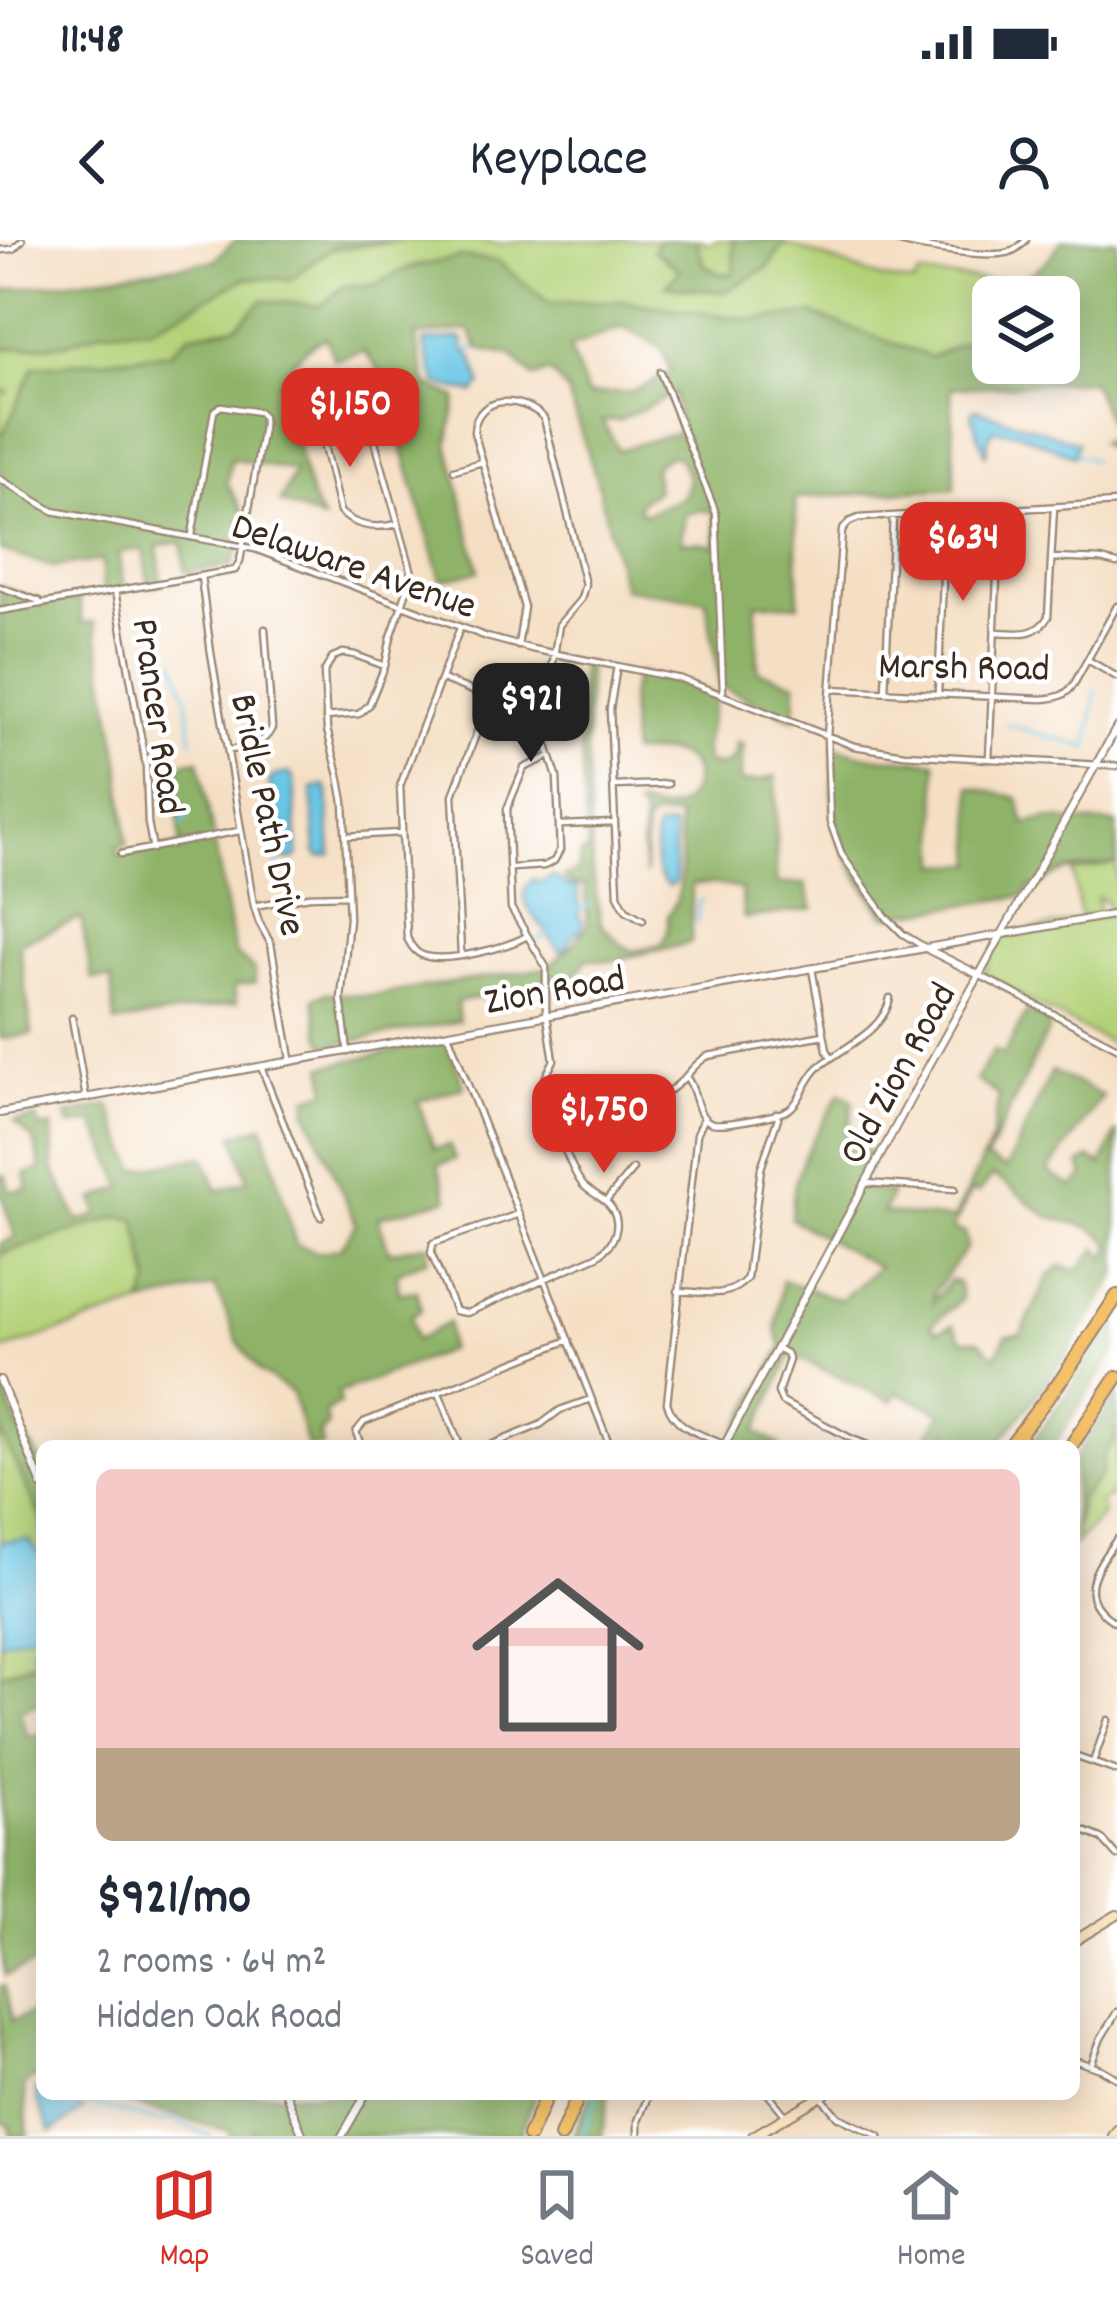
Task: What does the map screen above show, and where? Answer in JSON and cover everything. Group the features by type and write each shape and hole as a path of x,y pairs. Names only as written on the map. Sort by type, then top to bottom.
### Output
{"highway":[{"path":"1015,1440 1117,1296"},
{"path":"1075,1440 1117,1377"},
{"path":"529,2136 544,2100"},
{"path":"561,2136 576,2100"}],"main road":[{"path":"1080,1937 1117,1915"},
{"path":"753,2136 814,2100"}],"street":[{"path":"0,250 13,249 22,240"},
{"path":"893,240 998,254 1013,251 1025,240"},
{"path":"660,372 716,513 724,694"},
{"path":"326,717 362,712 370,702 412,574 398,524 361,395 349,385 334,386 319,396 315,409 338,508 348,519 373,528 398,524"},
{"path":"509,868 544,866 554,861 560,848 557,775 542,733 560,622 581,599 585,584 543,416 534,408 495,403 477,415 474,426 524,609 518,646"},
{"path":"0,611 234,571 240,564 262,415 219,406 212,417 191,537"},
{"path":"454,470 482,462"},
{"name":"Delaware Avenue","path":"0,479 53,511 243,546 460,628 518,646 678,678 854,746 888,753 1117,766"},
{"name":"Marsh Road","path":"926,948 890,921 838,847 829,814 827,737 842,531 853,520 1117,503"},
{"path":"994,632 1032,632 1044,624 1050,606 1054,507"},
{"path":"989,759 1000,510"},
{"path":"938,693 946,513"},
{"path":"885,691 893,517"},
{"path":"1053,558 1117,564"},
{"name":"Bridle Path Drive","path":"201,577 254,906 271,944 292,1061"},
{"path":"0,586 44,604"},
{"name":"Prancer Road","path":"116,591 146,766 153,849"},
{"name":"Marsh Road","path":"831,688 1058,698 1069,692 1117,606"},
{"path":"460,628 400,786 410,944 427,957 505,947 527,936"},
{"path":"228,751 258,744 272,728 265,629"},
{"path":"348,1052 341,999 348,930 345,836 341,785 326,717 325,672 333,657 349,653 385,666"},
{"path":"1088,660 1117,676"},
{"path":"617,666 610,709 620,899 629,913 643,920"},
{"path":"440,679 490,698 546,708"},
{"path":"461,954 453,796 490,698"},
{"name":"Old Zion Road","path":"727,1440 1117,727"},
{"path":"520,1214 433,1243 431,1253 458,1313 602,1254 616,1234 614,1211 580,1181 544,1085 554,1060 546,965 511,909 507,809 524,768 550,756"},
{"path":"614,786 668,784"},
{"path":"560,825 615,823"},
{"path":"121,854 242,831"},
{"path":"345,836 401,833"},
{"path":"254,906 308,896 348,895"},
{"name":"Zion Road","path":"0,1113 1117,914"},
{"path":"926,948 1117,1047"},
{"path":"812,969 831,1058"},
{"path":"704,1118 718,1124 791,1108 808,1078 883,1018 890,998"},
{"path":"71,1018 86,1098"},
{"path":"448,1034 608,1440"},
{"path":"560,1131 667,1092 695,1064 712,1055 824,1036"},
{"path":"261,1067 321,1216"},
{"path":"686,1077 704,1118 697,1134 667,1398 675,1420 713,1440"},
{"path":"678,1291 726,1293 747,1278 759,1179 776,1113"},
{"path":"606,1201 633,1169"},
{"path":"865,1183 955,1189"},
{"path":"359,1440 356,1432 361,1424 569,1340"},
{"path":"777,1348 789,1360 778,1392 782,1402 855,1440"},
{"path":"0,1380 36,1471"},
{"path":"439,1393 458,1440"},
{"path":"503,1440 591,1399"},
{"path":"1117,1539 1096,1570 1091,1593 1100,1610 1117,1623"},
{"path":"1093,1762 1108,1720"},
{"path":"1080,1758 1117,1771"},
{"path":"1080,1830 1106,1841 1117,1856"},
{"path":"1090,2066 1117,2012"},
{"path":"1080,2062 1117,2078"},
{"path":"288,2100 303,2136"},
{"path":"342,2136 363,2100"},
{"path":"638,2136 638,2121 647,2100"},
{"path":"773,2100 786,2116"},
{"path":"826,2100 831,2111 859,2133 880,2136"}],"green space":[{"path":"236,240 405,240 330,249 291,279 246,278 151,328 104,330 64,344 0,349 0,291 213,261"},
{"path":"405,240 498,244 660,240 654,250 680,270 667,286 724,292 767,268 785,243 880,278 914,284 919,275 972,279 972,338 931,358 812,314 753,320 619,301 549,303 497,261 409,268 375,285 344,286 321,306 263,301 236,326 189,335 170,353 34,367 0,433 0,395 8,392 0,388 0,349 64,344 104,330 151,328 246,278 291,279 330,249"},
{"path":"660,240 696,240 704,265 720,274 734,274 733,240 785,243 767,268 724,292 666,286 680,270 653,250"},
{"path":"696,240 705,244 733,240 735,274 720,274 704,265"},
{"path":"1062,240 1117,240 1117,456 1100,442 1115,437 1091,381 1080,382 1080,276 1025,276 1046,261"},
{"path":"461,257 497,261 549,303 619,301 753,320 812,314 931,357 972,338 972,384 1031,384 951,388 955,488 795,498 799,605 756,603 758,671 796,683 795,719 720,686 706,600 623,588 596,477 567,391 550,372 534,378 512,356 479,349 469,330 415,336 427,385 457,398 448,443 479,571 441,580 380,371 364,351 334,360 326,337 299,356 280,384 290,393 300,459 323,520 280,502 295,471 231,459 227,483 247,518 242,547 232,566 185,572 182,542 158,546 161,584 149,587 143,549 119,552 124,591 103,594 102,560 53,567 0,550 0,434 34,367 170,353 189,335 236,326 263,300 321,306 344,286 375,285 408,268","holes":["623,327 661,348 671,373 631,392 588,395 569,348","675,393 679,432 619,450 602,421 620,420","670,455 681,460 689,480 683,497 644,514 638,509 640,502 657,490 654,466","714,512 715,547 681,542 685,514"]},
{"path":"0,586 46,604 79,599 82,623 95,622 120,763 127,845 117,847 119,856 181,845 174,777 181,763 199,760 235,954 254,970 255,983 234,986 236,1003 115,1023 111,979 92,979 81,918 19,943 32,1034 0,1039"},
{"path":"581,663 588,664 586,745 593,874 601,924 633,951 662,945 681,882 678,817 653,817 646,823 645,875 643,814 635,807 658,810 684,801 695,780 693,768 671,753 631,753 630,694 637,673 715,696 704,751 708,764 729,762 736,743 743,745 740,782 776,776 776,884 805,884 813,909 744,918 741,889 692,884 691,943 609,961 587,959 575,977 457,1002 459,1021 326,1046 314,998 325,993 370,996 547,968 588,924 585,885 571,884 564,877 578,870 581,853 588,853 580,745"},
{"path":"834,747 866,756 936,762 939,865 975,864 971,787 1018,798 1025,824 1047,819 1117,824 1117,863 1065,872 1029,887 1023,896 886,916 841,842 833,806"},
{"path":"1117,863 1117,910 1109,912 1106,901 1097,898 1099,914 1080,917 1073,872"},
{"path":"1117,914 1117,1047 984,974 1002,935"},
{"path":"1027,1011 1051,1024 986,1159 1006,1169 1052,1071 1103,1096 1048,1172 1073,1187 1084,1176 1080,1164 1090,1158 1102,1165 1117,1131 1117,1274 1073,1345 1001,1440 958,1440 947,1430 941,1440 933,1440 927,1437 942,1413 897,1392 892,1401 791,1355 756,1432 771,1440 732,1440 782,1347 776,1330 782,1280 841,1300 878,1267 791,1219 795,1182 805,1154 840,1093 853,1101 848,1137 874,1154 857,1189 892,1192 883,1213 954,1219 991,1142 999,1096 976,1080 994,1050 1004,1055","holes":["992,1176 1041,1212 1104,1237 1111,1245 1106,1259 1098,1248 1077,1271 1061,1266 1049,1276 1021,1334 1006,1336 995,1357 979,1340 962,1340 953,1325 937,1331 931,1325 962,1299 958,1283 950,1280 933,1302 934,1291 967,1247 965,1233 952,1230 971,1191 979,1193"]},
{"path":"447,1040 464,1087 418,1101 434,1149 449,1145 455,1159 438,1165 448,1199 378,1217 389,1252 428,1244 428,1259 397,1273 399,1294 417,1290 421,1310 411,1316 416,1340 448,1323 449,1350 338,1393 340,1403 325,1412 328,1425 319,1435 321,1440 305,1440 292,1393 260,1372 238,1342 215,1286 142,1304 150,1283 136,1219 118,1217 0,1254 0,1244 15,1237 0,1176 5,1175 10,1192 28,1189 25,1174 41,1170 34,1140 14,1122 37,1118 40,1128 52,1126 53,1168 79,1222 99,1214 94,1199 124,1187 94,1122 70,1126 67,1115 109,1105 136,1170 204,1156 218,1191 248,1180 234,1135 263,1126 296,1245 320,1253 341,1248 356,1224 307,1111 308,1097 327,1091 324,1066"},
{"path":"118,1217 136,1219 150,1283 142,1304 0,1351 0,1254"},
{"path":"1117,1321 1117,1348 1057,1440 1034,1440"},
{"path":"0,1380 36,1454 36,1507 0,1431"},
{"path":"1117,1395 1117,1436 1103,1455 1102,1474 1080,1498 1080,1450"},
{"path":"0,1400 36,1489 36,1660 0,1675"},
{"path":"1117,1436 1117,1492 1100,1503 1103,1514 1080,1539 1080,1497 1102,1474 1103,1455"},
{"path":"36,1663 36,1704 19,1711 28,1737 36,1735 36,1963 5,1976 0,1941 0,1674"},
{"path":"0,1986 5,1986 12,2021 36,2011 36,2079 24,2086 28,2136 11,2136 10,2126 0,2121"},
{"path":"119,2100 534,2100 519,2136 267,2136 253,2129 251,2136 230,2136 230,2131"},
{"path":"588,2100 607,2100 602,2136 573,2136"}],"water":[{"path":"461,338 481,384 474,393 437,384 424,344"},
{"path":"975,409 1078,442 1074,456 1017,432 994,430 986,456 971,414"},
{"path":"289,773 294,778 295,859 285,859 269,783 273,776"},
{"path":"325,786 331,855 319,857 312,789"},
{"path":"673,827 676,882 669,886 657,870 655,832"},
{"path":"553,876 569,887 578,887 578,916 583,920 580,932 560,951 532,915 524,894 533,879 540,882"},
{"path":"29,1540 36,1549 36,1632 0,1642 0,1544"},
{"path":"37,2100 64,2100 84,2109 51,2132"}],"waterway":[{"path":"466,350 475,348"},
{"path":"1075,454 1093,460"},
{"path":"175,660 187,699 192,741"},
{"path":"1088,748 1096,691"},
{"path":"1006,724 1088,748"},
{"path":"180,826 188,815"},
{"path":"277,866 284,853"},
{"path":"697,923 702,899"},
{"path":"580,909 591,904"},
{"path":"537,940 549,934"},
{"path":"582,2136 595,2100"},
{"path":"70,2104 81,2102 160,2122 167,2119 211,2136"}]}
